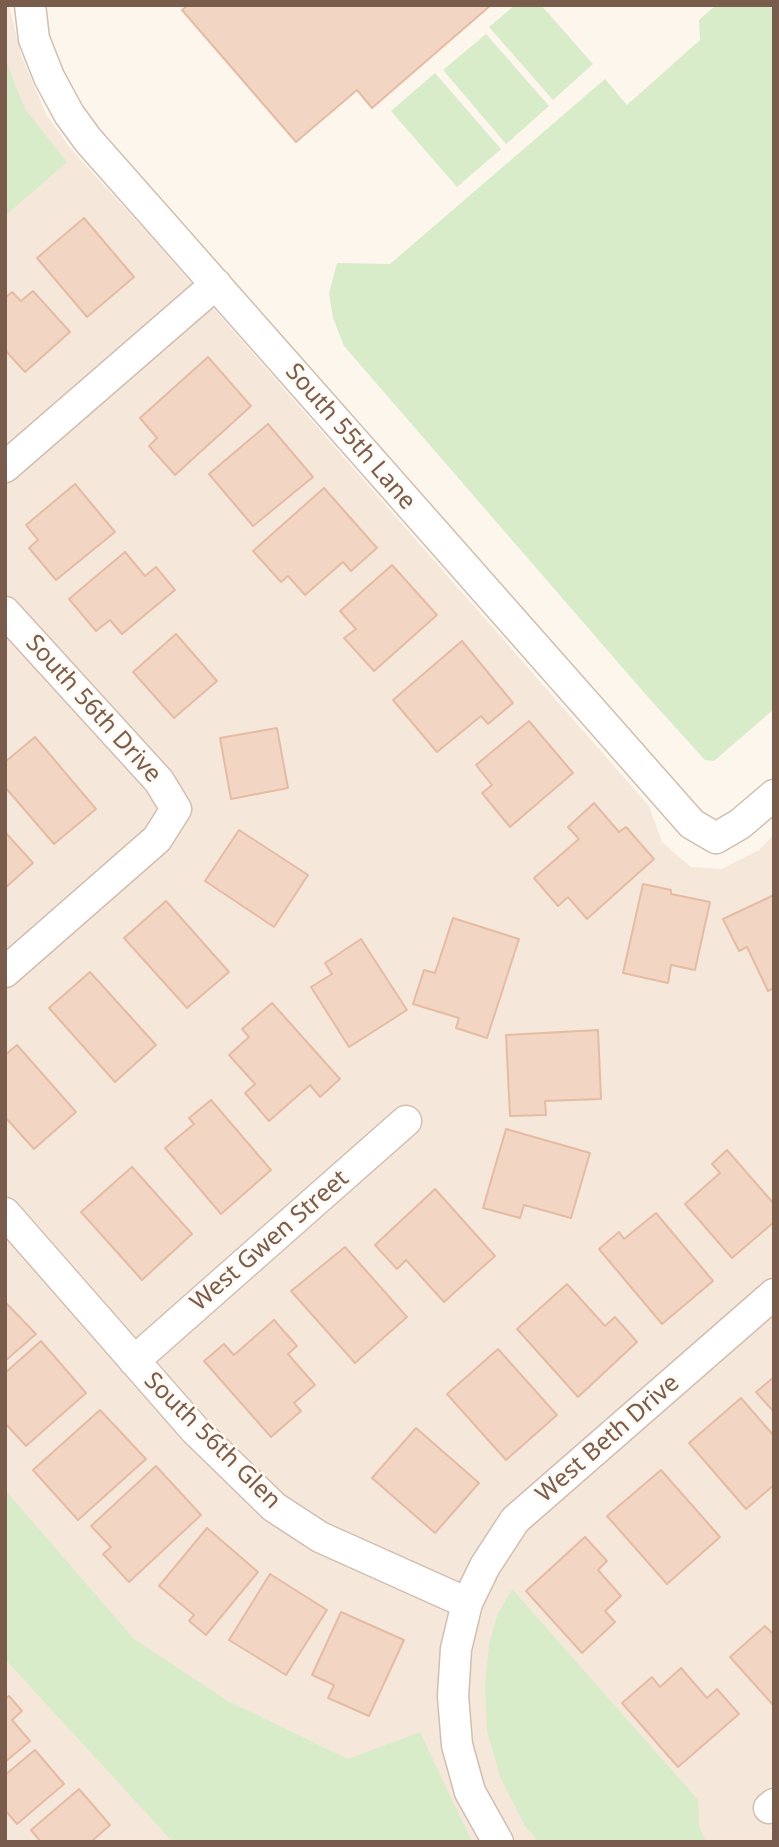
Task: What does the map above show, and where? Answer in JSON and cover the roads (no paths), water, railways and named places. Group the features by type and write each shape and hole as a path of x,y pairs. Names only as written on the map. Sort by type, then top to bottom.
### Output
{"street":[{"name":"South 55th Lane","path":"30,5 34,39 49,77 68,114 88,140 692,824 716,838 740,824 774,795"},
{"path":"5,467 216,284"},
{"name":"South 56th Drive","path":"5,612 159,781 176,809 157,839 5,972"},
{"name":"West Gwen Street","path":"134,1361 406,1121"},
{"name":"South 56th Glen","path":"5,1213 195,1430 274,1507 320,1537 467,1603"},
{"name":"West Beth Drive","path":"467,1603 485,1566 515,1520 774,1294"},
{"path":"467,1603 456,1649 453,1696 457,1745 470,1792 498,1842"}]}
